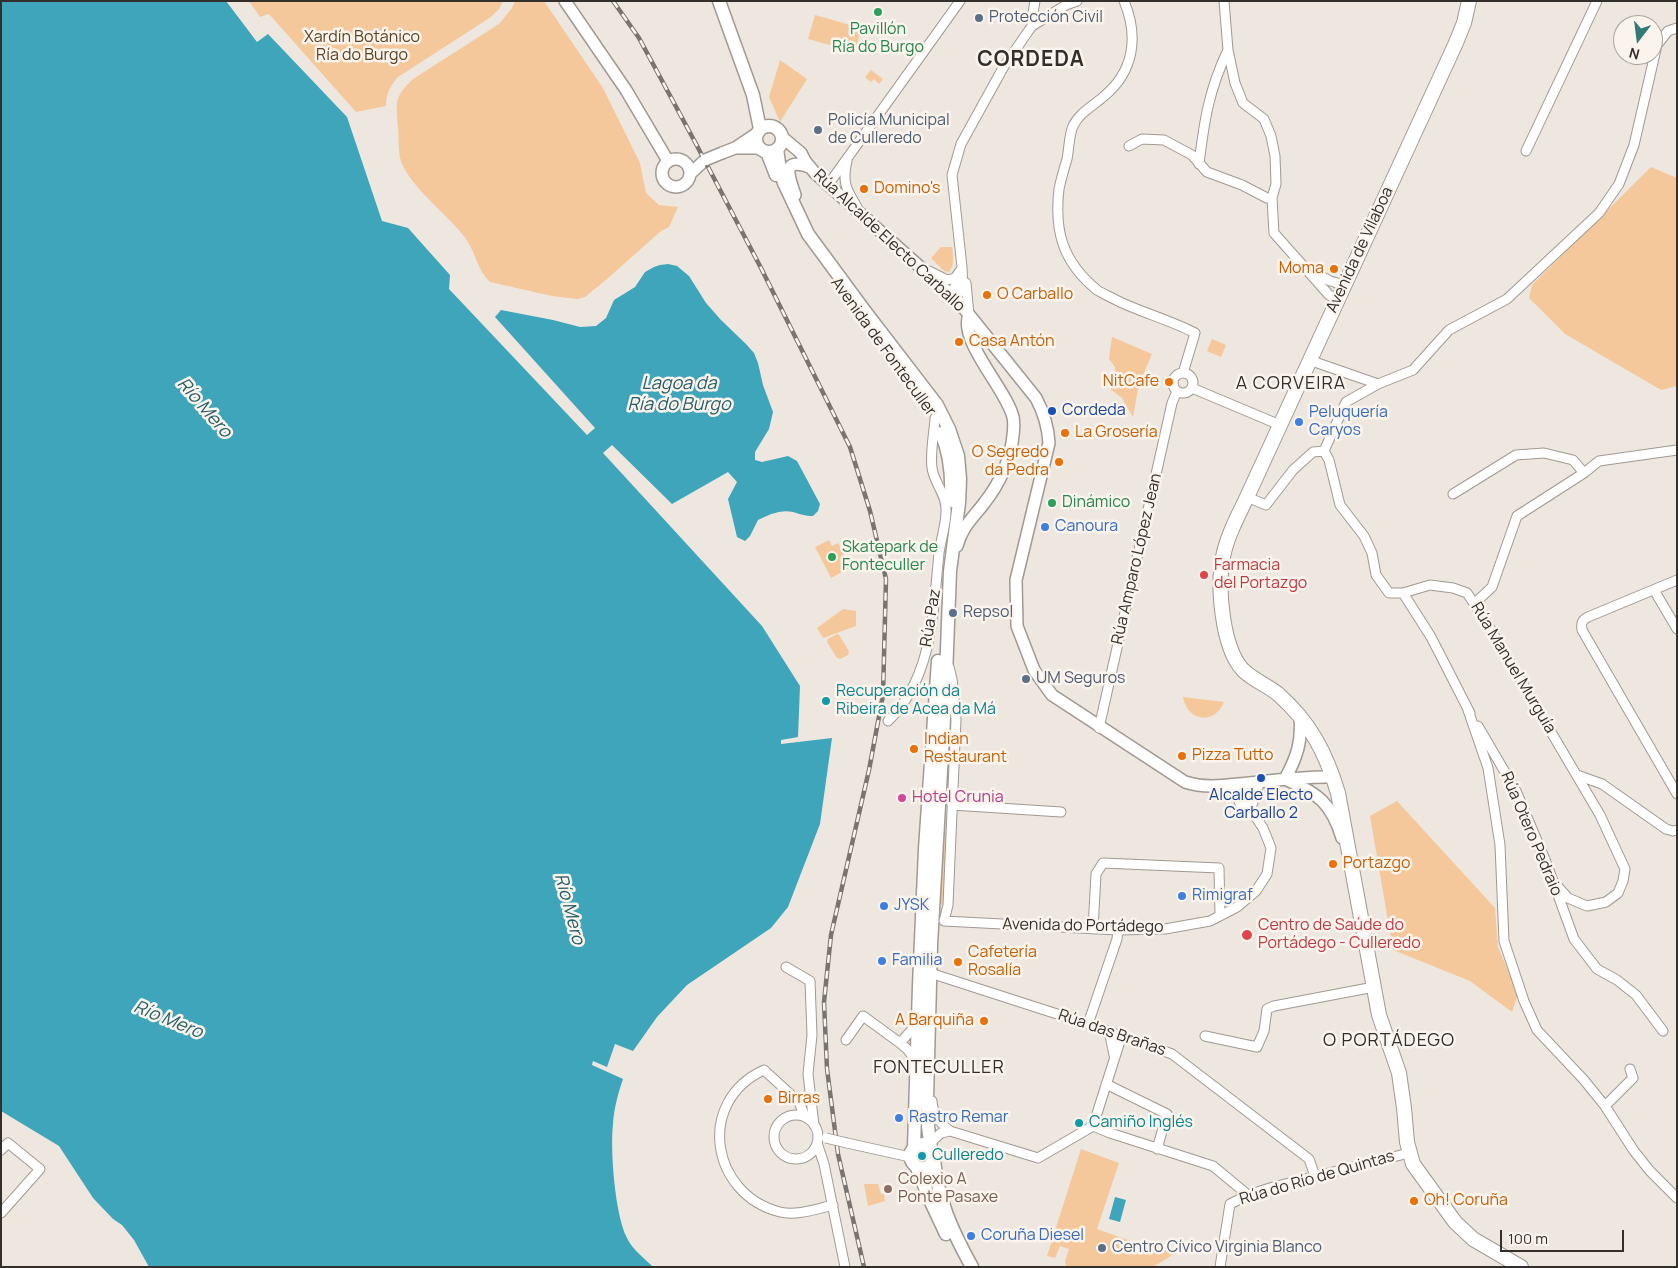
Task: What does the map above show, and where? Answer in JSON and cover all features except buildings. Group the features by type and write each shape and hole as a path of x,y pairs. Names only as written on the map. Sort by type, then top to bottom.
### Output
{"highway":[{"name":"Avenida de Vilaboa","path":"1469,1 1459,34 1247,497 1223,556 1222,603 1226,634 1235,659 1244,670 1276,693 1300,717 1324,752 1333,777 1338,793 1354,875 1379,1015 1399,1073 1409,1153 1413,1164 1455,1222 1474,1239 1501,1256"},
{"path":"1501,1256 1516,1267"},
{"path":"1501,1256 1521,1267"}],"main road":[{"path":"719,1 753,94 764,111 764,129 756,140 773,146 779,131 764,129"},
{"name":"Avenida de Fonteculler","path":"773,146 784,182 808,234 937,405 948,457 951,486 950,528 940,629 925,849 912,1152"},
{"name":"Avenida de Fonteculler","path":"773,146 779,184 801,232 939,419 958,456 960,479 959,503 950,571 946,656 950,717 934,891 935,921 929,972 927,1097 932,1150 942,1206 956,1239 972,1267"},
{"path":"929,791 939,726 950,717"},
{"path":"917,1168 928,1167 932,1150 923,1144 912,1152 912,1164 917,1168 938,1218 963,1267"}],"street":[{"path":"565,1 626,90 668,161"},
{"path":"828,185 960,1"},
{"path":"1032,26 1035,1"},
{"path":"950,571 956,557 960,532 987,500 1001,478 1008,461 1014,432 1014,418 1007,399 981,360 968,334 968,294 962,267 952,175 961,144 1002,68 1032,26 1077,1"},
{"path":"1124,1 1131,22 1132,49 1128,66 1115,86 1085,110 1073,126 1059,188 1060,238 1065,253 1077,272 1099,291 1138,311 1179,325 1195,333 1183,373"},
{"path":"1224,1 1228,50 1235,83 1243,103 1264,119 1271,136 1275,156 1276,184 1272,198 1274,233 1323,289 1338,300"},
{"path":"1526,150 1598,1"},
{"path":"1324,451 1346,402 1378,384 1413,370 1449,330 1507,299 1599,213 1619,184 1634,145 1656,45 1668,31 1677,28"},
{"path":"1199,164 1207,110 1217,73 1228,50"},
{"path":"688,168 735,148 764,129"},
{"path":"1129,146 1142,138 1164,140 1192,155 1207,172 1242,185 1267,198 1272,198"},
{"path":"735,148 773,146"},
{"name":"Rúa Alcalde Electo Carballo","path":"773,146 807,164 864,218 950,294 1036,398 1044,413 1049,443 1016,580 1017,626 1034,670 1052,695 1099,728 1184,782 1198,787 1312,776 1333,777"},
{"path":"847,158 844,180 848,192 864,218"},
{"path":"677,159 688,168 687,182 680,187 667,184 662,177 662,168 668,161 677,159"},
{"path":"807,164 794,164 788,174 808,234"},
{"path":"916,264 947,280 955,278 962,267"},
{"path":"1301,264 1330,281 1345,285"},
{"path":"950,294 959,280 962,267"},
{"path":"1323,289 1323,284 1330,281"},
{"path":"1309,360 1378,384"},
{"path":"1183,373 1188,375 1192,379 1192,388 1187,392 1177,390 1174,384 1176,376 1183,373"},
{"path":"1192,388 1280,425"},
{"name":"Rúa Amparo López Jean","path":"1099,728 1172,403 1177,390"},
{"name":"Rúa Paz","path":"888,721 899,710 919,676 929,642 946,510 943,492 932,470 939,419"},
{"path":"1474,604 1492,586 1517,516 1584,473 1599,461 1677,450"},
{"path":"1247,497 1266,505 1293,470 1313,452 1324,451"},
{"path":"1324,451 1329,460 1340,505 1364,536 1372,553 1376,575 1389,593 1403,594"},
{"path":"948,457 941,452 932,459 941,465 948,457 953,455 959,503"},
{"path":"1453,494 1516,455 1544,453 1573,460 1584,473"},
{"path":"1677,580 1588,616 1581,624 1582,630 1677,794"},
{"name":"Rúa Manuel Murguía","path":"1403,594 1430,586 1453,588 1467,594 1490,628 1600,815 1625,869 1618,893 1606,902 1588,906 1568,898 1552,880"},
{"path":"1654,590 1677,628"},
{"name":"Rúa Otero Pedraio","path":"1403,594 1431,637 1468,710 1516,791 1574,939 1597,969 1617,980 1636,996 1663,1031"},
{"path":"1468,710 1488,768 1500,845 1504,941 1524,1001 1537,1030 1606,1106 1634,1151 1650,1171 1677,1198"},
{"path":"935,921 948,905 952,805 950,717"},
{"path":"1300,717 1300,738 1296,758 1285,779 1313,792 1332,813 1341,832 1354,875"},
{"path":"1577,775 1602,784 1666,829 1677,830"},
{"path":"1251,810 1260,781"},
{"name":"Avenida do Portádego","path":"935,921 1118,930 1165,929 1210,921 1237,907 1256,891 1267,874 1272,848 1263,828 1251,810 1248,797 1232,784"},
{"path":"952,805 1061,812"},
{"path":"925,849 930,860 935,921"},
{"path":"1093,928 1096,874 1103,863 1219,868 1220,915"},
{"name":"Avenida de Fonteculler","path":"919,1004 929,972 935,921"},
{"path":"1088,1024 1117,939 1118,930"},
{"path":"786,968 810,981 812,1035 808,1074 814,1125 820,1139 845,1267"},
{"name":"Rúa das Brañas","path":"929,972 1122,1035 1172,1054 1308,1159 1315,1176"},
{"path":"1205,1036 1257,1047 1264,1030 1264,1015 1267,1009 1374,986"},
{"path":"846,1040 863,1016 900,1043 917,1062"},
{"path":"900,1043 918,1023"},
{"path":"1109,1031 1114,1057"},
{"path":"929,1054 933,1107 935,1116 940,1123 950,1131 1038,1158 1093,1126 1122,1035"},
{"path":"1606,1106 1633,1078 1630,1069"},
{"path":"814,1125 805,1117 799,1102 764,1070 752,1075 730,1099 723,1113 718,1131 721,1152 727,1170 739,1187 758,1203 781,1212 806,1212 833,1205"},
{"path":"1106,1084 1167,1114 1157,1149"},
{"path":"805,1117 793,1115 781,1120 774,1131 775,1143 783,1154 796,1158 809,1154 820,1139"},
{"path":"1093,1126 1212,1166 1248,1195"},
{"path":"932,1150 941,1133 950,1131"},
{"path":"820,1139 912,1152"},
{"path":"1,1150 8,1143 40,1169 1,1213"},
{"name":"Rúa do Río de Quintas","path":"1220,1267 1230,1204 1248,1195 1409,1153"}],"green space":[{"name":"Xardín Botánico Ría do Burgo","path":"249,1 503,1 499,9 491,17 398,77 389,90 386,106 356,112 269,14 260,17"},
{"path":"515,1 544,1 603,88 640,163 646,193 659,205 678,207 669,227 661,231 585,297 577,299 552,296 490,282 479,267 466,239 415,184 402,164 400,156 397,106 402,91 413,79 499,24 512,8"},
{"path":"815,15 861,28 855,52 808,39"},
{"path":"780,60 807,79 780,122 769,97"},
{"path":"871,70 883,79 879,84 874,79 871,82 865,77"},
{"path":"1651,167 1677,178 1677,386 1661,390 1565,334 1529,298 1532,285"},
{"path":"941,247 952,247 953,263 949,272 944,271 931,258"},
{"path":"1112,337 1152,354 1139,384 1133,417 1122,398 1110,389 1115,384 1115,367 1109,359"},
{"path":"1212,339 1226,345 1221,357 1207,351"},
{"name":"Skatepark de Fonteculler","path":"829,540 832,546 838,543 850,567 831,578 815,547"},
{"path":"843,609 856,611 856,626 823,638 817,628"},
{"path":"837,634 849,651 848,655 840,659 837,658 827,642 828,639"},
{"path":"1183,697 1224,702 1220,710 1214,715 1201,718 1190,711"},
{"path":"1397,801 1495,908 1498,947 1518,994 1512,1012 1470,981 1393,950 1370,816"},
{"path":"943,828 947,829 943,908 940,899"},
{"path":"1081,1149 1119,1163 1097,1229 1136,1243 1179,1251 1153,1267 1066,1267 1065,1261 1069,1249 1060,1246 1055,1258 1047,1256"},
{"path":"864,1184 878,1184 881,1194 884,1194 885,1201 868,1206"}],"water":[{"path":"1,1 226,1 257,42 268,34 347,117 382,221 408,228 450,275 449,289 587,435 595,428 495,317 501,310 580,327 596,326 606,318 614,300 635,287 645,272 654,267 668,264 677,266 689,276 706,303 754,353 773,412 769,429 755,452 755,460 762,462 788,456 797,461 820,504 818,511 813,516 788,511 770,514 758,520 750,536 745,541 737,537 728,499 737,482 728,472 672,504 612,445 603,453 762,626 800,686 798,737 781,740 781,744 832,738 820,824 788,907 771,928 687,985 657,1017 633,1051 615,1044 607,1067 593,1061 592,1065 623,1079 615,1107 612,1135 613,1165 619,1214 629,1242 653,1267 149,1267 134,1240 122,1225 113,1219 93,1198 59,1146 1,1111"},
{"path":"1115,1197 1126,1200 1120,1222 1109,1219"}],"railway":[{"path":"613,1 639,38 695,142 761,268 850,447 870,511 886,579 883,695 869,770 831,935 824,1002 827,1069 838,1154 864,1267"}],"place":[{"name":"Pavillón Ría do Burgo","path":"878,12"},
{"name":"Protección Civil","path":"979,18"},
{"name":"Policía Municipal de Culleredo","path":"818,130"},
{"name":"Domino's","path":"864,189"},
{"name":"Moma","path":"1334,269"},
{"name":"O Carballo","path":"987,295"},
{"name":"Casa Antón","path":"959,342"},
{"name":"NitCafe","path":"1169,382"},
{"name":"Cordeda","path":"1052,411"},
{"name":"Peluquería Caryos","path":"1299,422"},
{"name":"La Grosería","path":"1065,433"},
{"name":"O Segredo da Pedra","path":"1059,462"},
{"name":"Dinámico","path":"1052,503"},
{"name":"Canoura","path":"1045,527"},
{"name":"Skatepark de Fonteculler","path":"832,557"},
{"name":"Farmacia del Portazgo","path":"1204,575"},
{"name":"Repsol","path":"953,613"},
{"name":"UM Seguros","path":"1026,679"},
{"name":"Recuperación da Ribeira de Acea da Má","path":"826,701"},
{"name":"Indian Restaurant","path":"914,749"},
{"name":"Pizza Tutto","path":"1182,756"},
{"name":"Alcalde Electo Carballo 2","path":"1261,778"},
{"name":"Hotel Crunia","path":"902,798"},
{"name":"Portazgo","path":"1333,864"},
{"name":"Rimigraf","path":"1182,896"},
{"name":"JYSK","path":"884,906"},
{"name":"Centro de Saúde do Portádego - Culleredo","path":"1247,935"},
{"name":"Familia","path":"882,961"},
{"name":"Cafetería Rosalía","path":"958,962"},
{"name":"A Barquiña","path":"984,1021"},
{"name":"Birras","path":"768,1099"},
{"name":"Rastro Remar","path":"899,1118"},
{"name":"Camiño Inglés","path":"1079,1123"},
{"name":"Culleredo","path":"922,1156"},
{"name":"Colexio A Ponte Pasaxe","path":"888,1189"},
{"name":"Oh! Coruña","path":"1414,1201"},
{"name":"Coruña Diesel","path":"971,1236"},
{"name":"Centro Cívico Virginia Blanco","path":"1102,1248"}],"district":[{"name":"CORDEDA","path":"1031,60"},
{"name":"A CORVEIRA","path":"1291,384"},
{"name":"O PORTÁDEGO","path":"1389,1041"},
{"name":"FONTECULLER","path":"939,1068"}],"water label":[{"name":"Lagoa da Ría do Burgo","path":"679,394"},
{"name":"Río Mero","path":"204,408"},
{"name":"Río Mero","path":"569,909"},
{"name":"Río Mero","path":"168,1020"}]}
